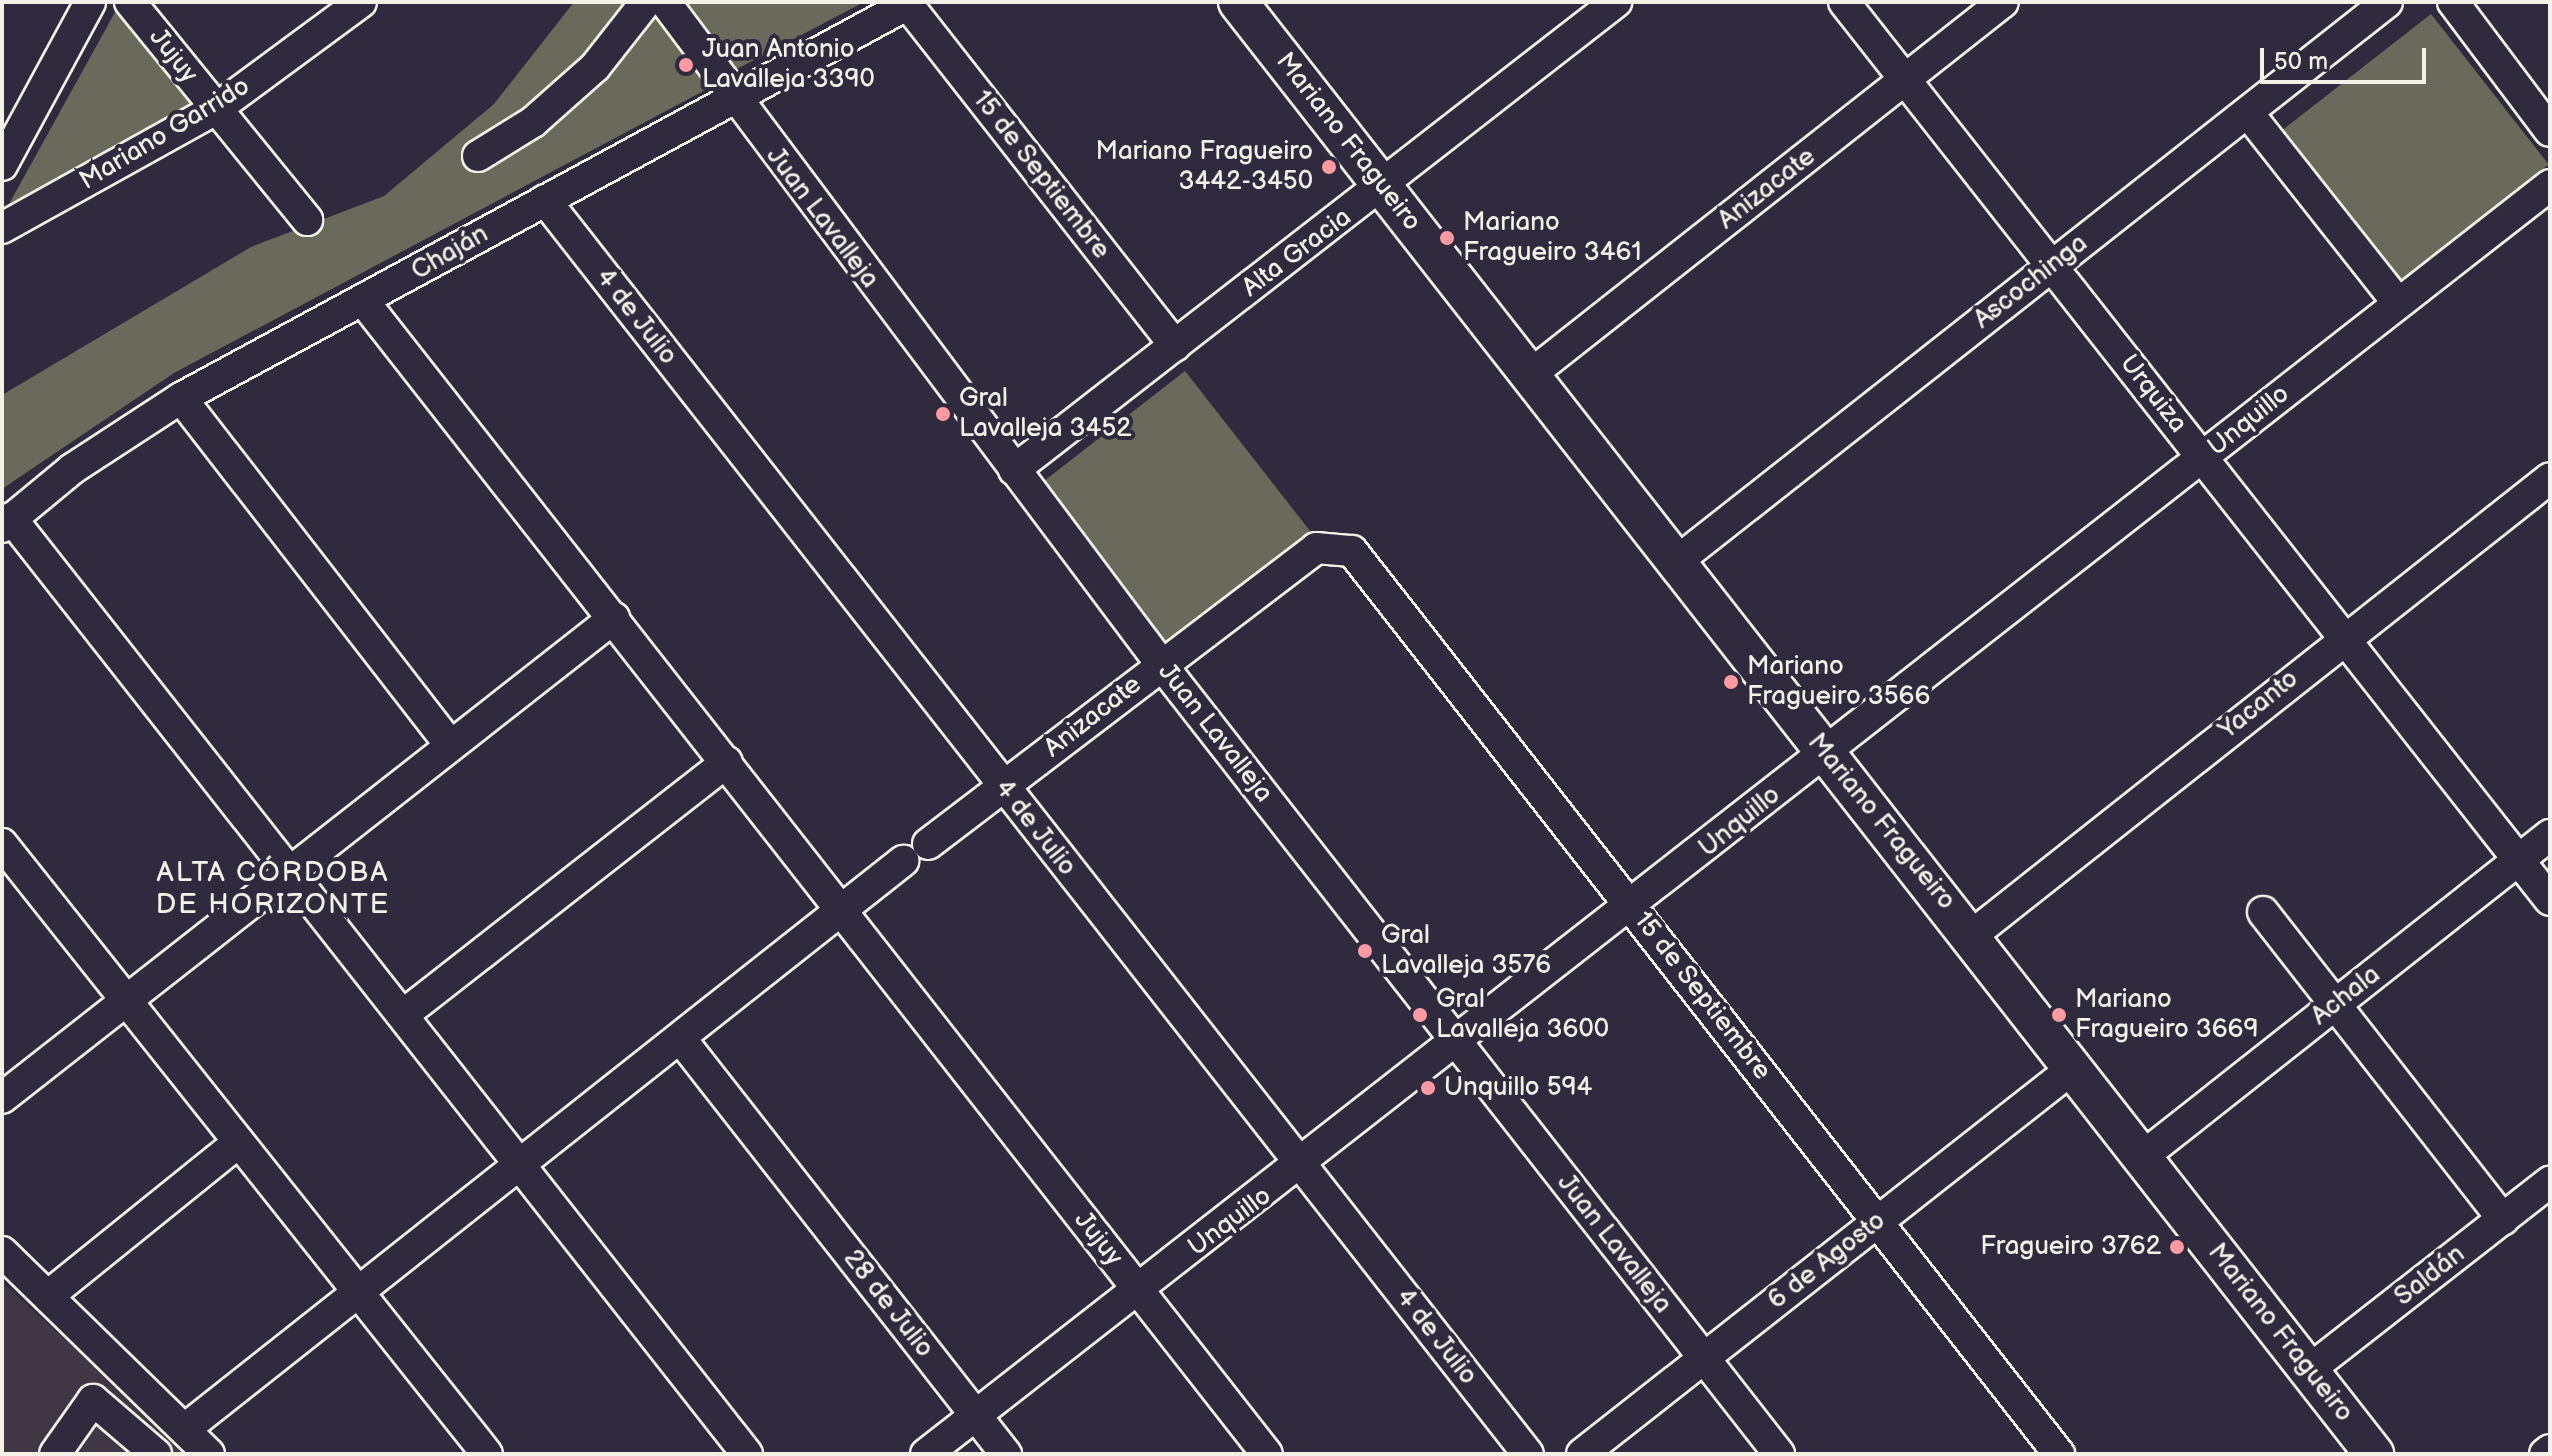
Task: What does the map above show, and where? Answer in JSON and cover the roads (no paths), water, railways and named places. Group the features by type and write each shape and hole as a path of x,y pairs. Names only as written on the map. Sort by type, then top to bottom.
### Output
{"main road":[{"name":"Mariano Fragueiro","path":"1244,4 1383,187 2374,1454"}],"street":[{"path":"2,165 90,2"},
{"name":"Jujuy","path":"130,2 307,220"},
{"name":"Mariano Garrido","path":"2,228 216,109 361,2"},
{"path":"478,156 533,122 595,67 646,2"},
{"name":"Juan Lavalleja","path":"665,2 731,100 1161,664 1779,1454"},
{"name":"Alta Gracia","path":"1014,470 1383,187 1616,2"},
{"name":"Urquiza","path":"1844,2 2550,900"},
{"name":"Anizacate","path":"1530,375 2003,2"},
{"name":"Ascochinga","path":"1676,562 2387,2"},
{"path":"2453,2 2550,131"},
{"name":"Chaján","path":"6,523 181,398 365,303 545,200 910,3"},
{"name":"15 de Septiembre","path":"910,3 1175,346"},
{"path":"2248,113 2397,302"},
{"name":"Unquillo","path":"926,1454 1633,908 2397,302 2550,185"},
{"name":"4 de Julio","path":"545,200 1002,787 1528,1454"},
{"name":"Jujuy","path":"365,303 1267,1454"},
{"path":"181,398 450,745"},
{"name":"Yacanto","path":"1971,936 2345,637 2550,478"},
{"path":"6,523 290,870 747,1454"},
{"name":"Anizacate","path":"928,844 1316,548 1339,544"},
{"name":"15 de Septiembre","path":"1339,544 1352,551 2059,1454"},
{"path":"2,1098 614,618"},
{"path":"403,1015 727,762"},
{"name":"Achala","path":"2142,1157 2550,835"},
{"path":"5,854 125,999 487,1454"},
{"path":"185,1429 903,861"},
{"path":"2263,912 2503,1219"},
{"name":"28 de Julio","path":"680,1038 1006,1454"},
{"name":"6 de Agosto","path":"1582,1454 2072,1069"},
{"path":"48,1296 239,1142"},
{"name":"Saldán","path":"2309,1370 2550,1182"},
{"path":"2,1252 209,1454"},
{"path":"55,1454 93,1400 156,1454"},
{"path":"2545,1454 2550,1450"}],"place":[{"name":"Juan Antonio Lavalleja 3390","path":"686,65"},
{"name":"Mariano Fragueiro 3442-3450","path":"1329,167"},
{"name":"Mariano Fragueiro 3461","path":"1447,238"},
{"name":"Gral Lavalleja 3452","path":"943,414"},
{"name":"Mariano Fragueiro 3566","path":"1731,682"},
{"name":"Gral Lavalleja 3576","path":"1365,951"},
{"name":"Gral Lavalleja 3600","path":"1420,1015"},
{"name":"Mariano Fragueiro 3669","path":"2059,1015"},
{"name":"Unquillo 594","path":"1428,1088"},
{"name":"Fragueiro 3762","path":"2177,1247"}],"district":[{"name":"ALTA CÓRDOBA DE HORIZONTE","path":"273,889"}]}
